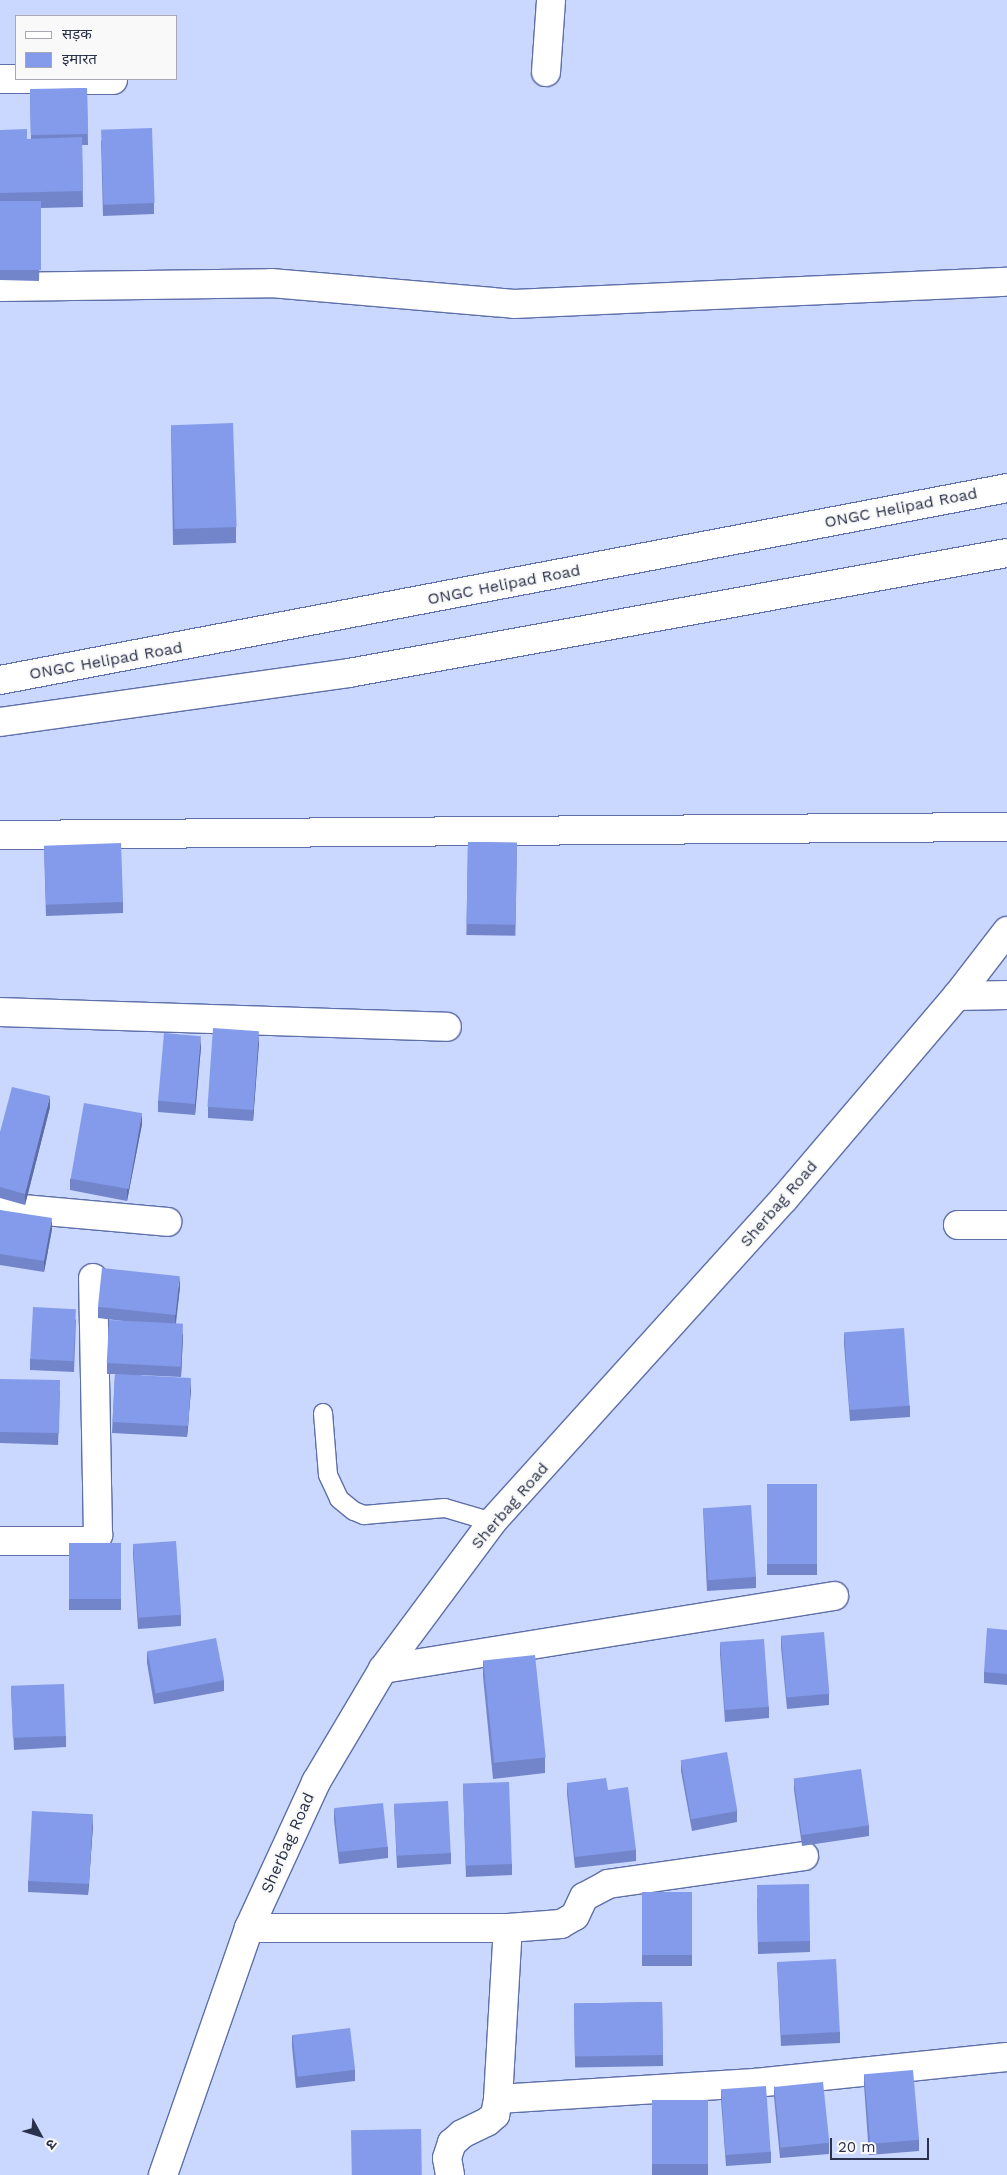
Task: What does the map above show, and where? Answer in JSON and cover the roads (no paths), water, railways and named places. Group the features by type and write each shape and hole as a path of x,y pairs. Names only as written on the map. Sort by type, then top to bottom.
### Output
{"street":[{"path":"546,72 552,0"},
{"path":"0,79 15,79"},
{"path":"0,287 272,283 514,304 1007,282"},
{"name":"ONGC Helipad Road","path":"0,680 1007,488"},
{"path":"0,722 349,673 1007,553"},
{"path":"0,835 1007,827"},
{"name":"Sherbag Road","path":"163,2175 249,1928 316,1782 383,1669 492,1522 739,1249 957,996 1007,932"},
{"path":"957,996 1007,995"},
{"path":"0,1012 447,1028"},
{"path":"0,1207 167,1222"},
{"path":"958,1225 1007,1225"},
{"path":"0,1542 87,1541 98,1535 93,1278"},
{"path":"383,1669 834,1596"},
{"path":"249,1928 508,1928 560,1924 575,1916 584,1897 608,1884 804,1856"},
{"path":"450,2175 447,2158 452,2143 462,2134 487,2122 494,2115 498,2099 508,1928"},
{"path":"498,2099 755,2083 1007,2057"}],"lane":[{"path":"323,1414 328,1475 339,1499 354,1512 364,1515 445,1508 492,1522"}]}
